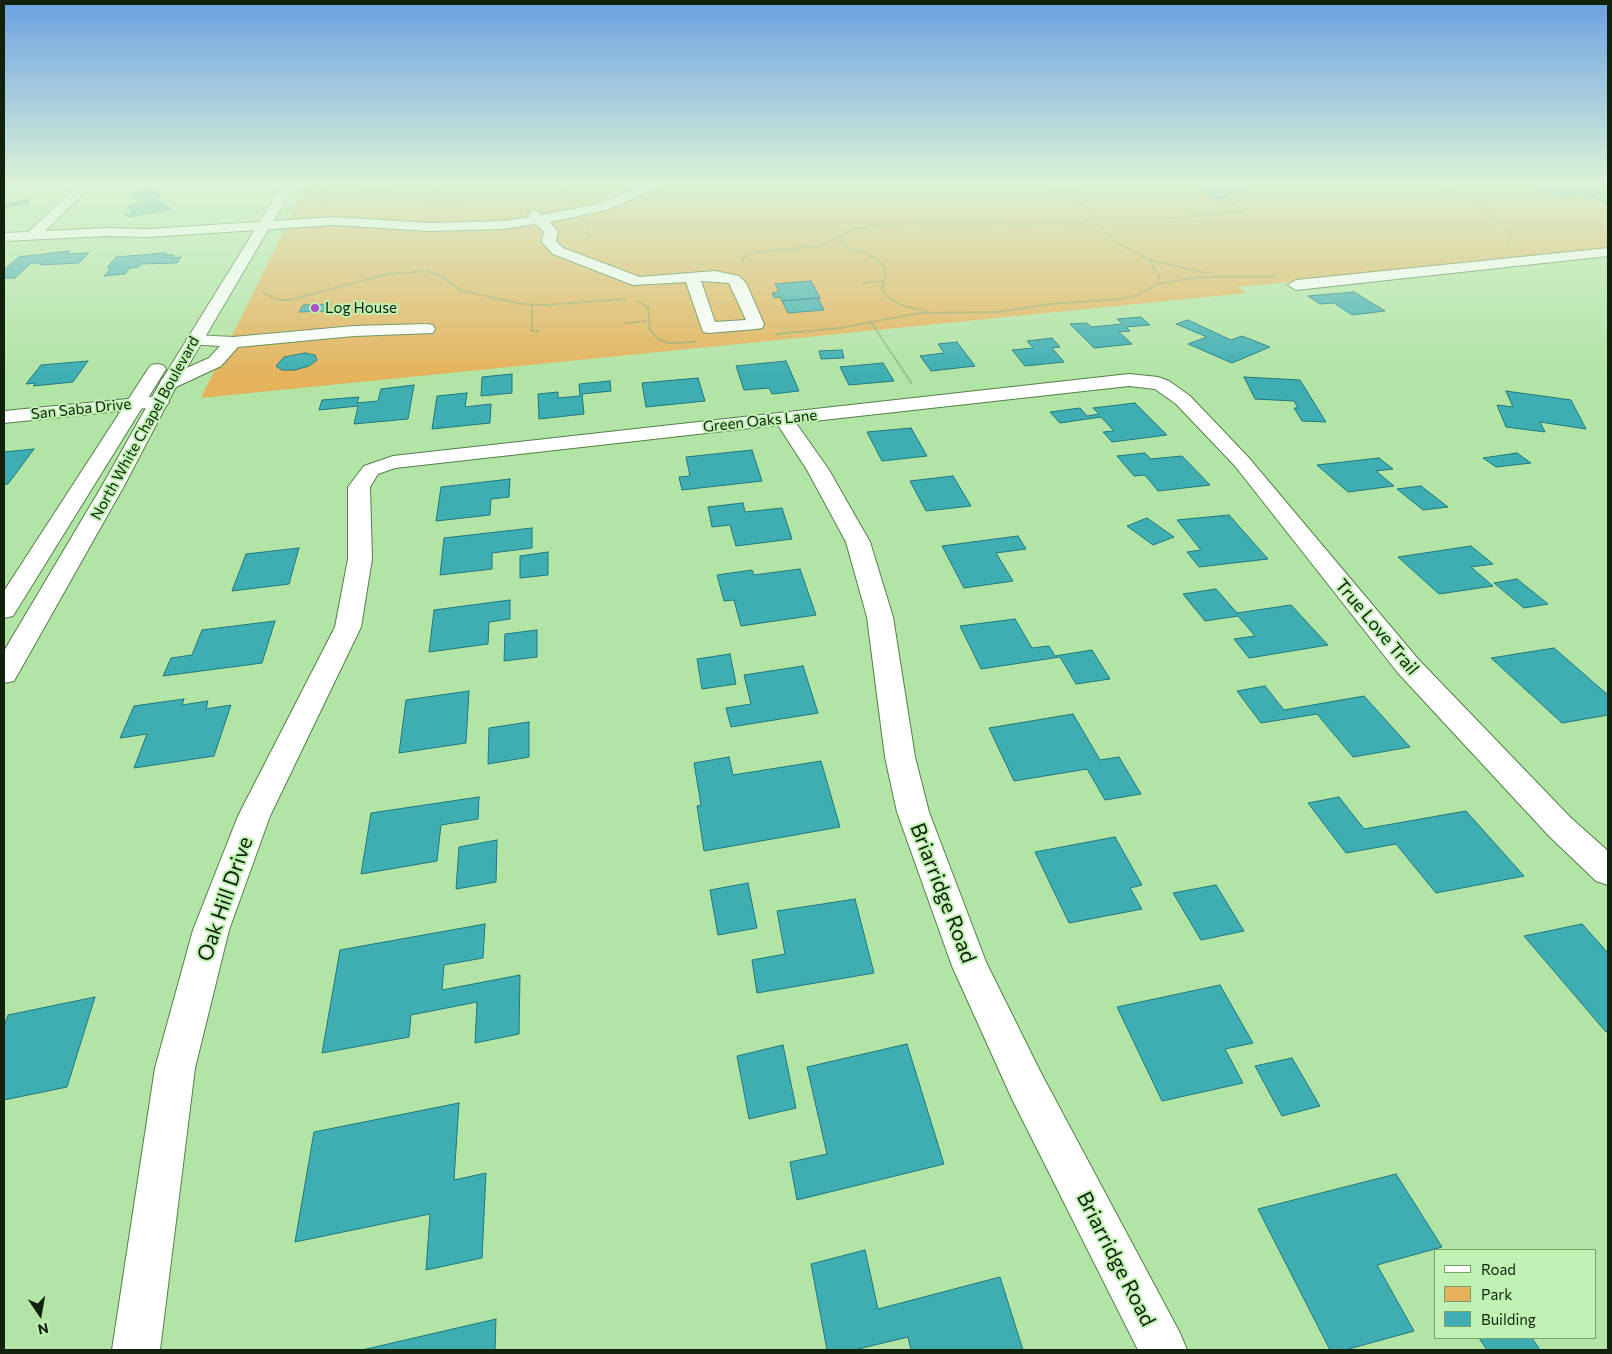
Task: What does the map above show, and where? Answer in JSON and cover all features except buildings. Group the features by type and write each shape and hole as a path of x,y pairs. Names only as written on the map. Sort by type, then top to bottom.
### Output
{"street":[{"name":"North White Chapel Boulevard","path":"4,610 239,247"},
{"name":"North White Chapel Boulevard","path":"4,674 195,340 243,247"},
{"path":"554,247 558,252 638,282 692,277"},
{"path":"1296,285 1608,252"},
{"path":"195,340 227,342 354,331 427,329"},
{"path":"169,383 215,362 229,347 227,342"},
{"name":"Green Oaks Lane","path":"371,470 393,462 1130,380 1151,381"},
{"name":"True Love Trail","path":"1151,381 1162,385 1183,400 1242,462 1408,666 1560,827 1608,871"},
{"name":"San Saba Drive","path":"4,417 159,402"},
{"name":"Briarridge Road","path":"784,418 818,470 858,542 880,617 900,757 913,812 970,966 1026,1085 1163,1350"},
{"name":"Oak Hill Drive","path":"136,1350 174,1068 211,930 254,816 331,665 348,626 360,559 359,487 371,470"}],"path":[{"path":"742,268 742,259 756,252 812,247"},
{"path":"848,247 873,257 882,264 886,273 882,284 884,292 897,303 939,313 997,312 1051,304 1120,299 1137,296 1158,284 1177,279 1220,276 1282,277"},
{"path":"1125,247 1149,260 1180,269 1220,276"},
{"path":"1149,260 1160,276 1158,284"},
{"path":"262,293 279,300 298,299 388,274 427,271 441,276 456,289 471,294 532,305 532,331 539,331"},
{"path":"862,282 884,281"},
{"path":"625,323 648,322"},
{"path":"871,322 924,404"}],"green space":[{"path":"276,247 1608,247 1608,250 1238,287 1246,293 201,398"}],"place":[{"name":"Log House","path":"315,308"}]}
